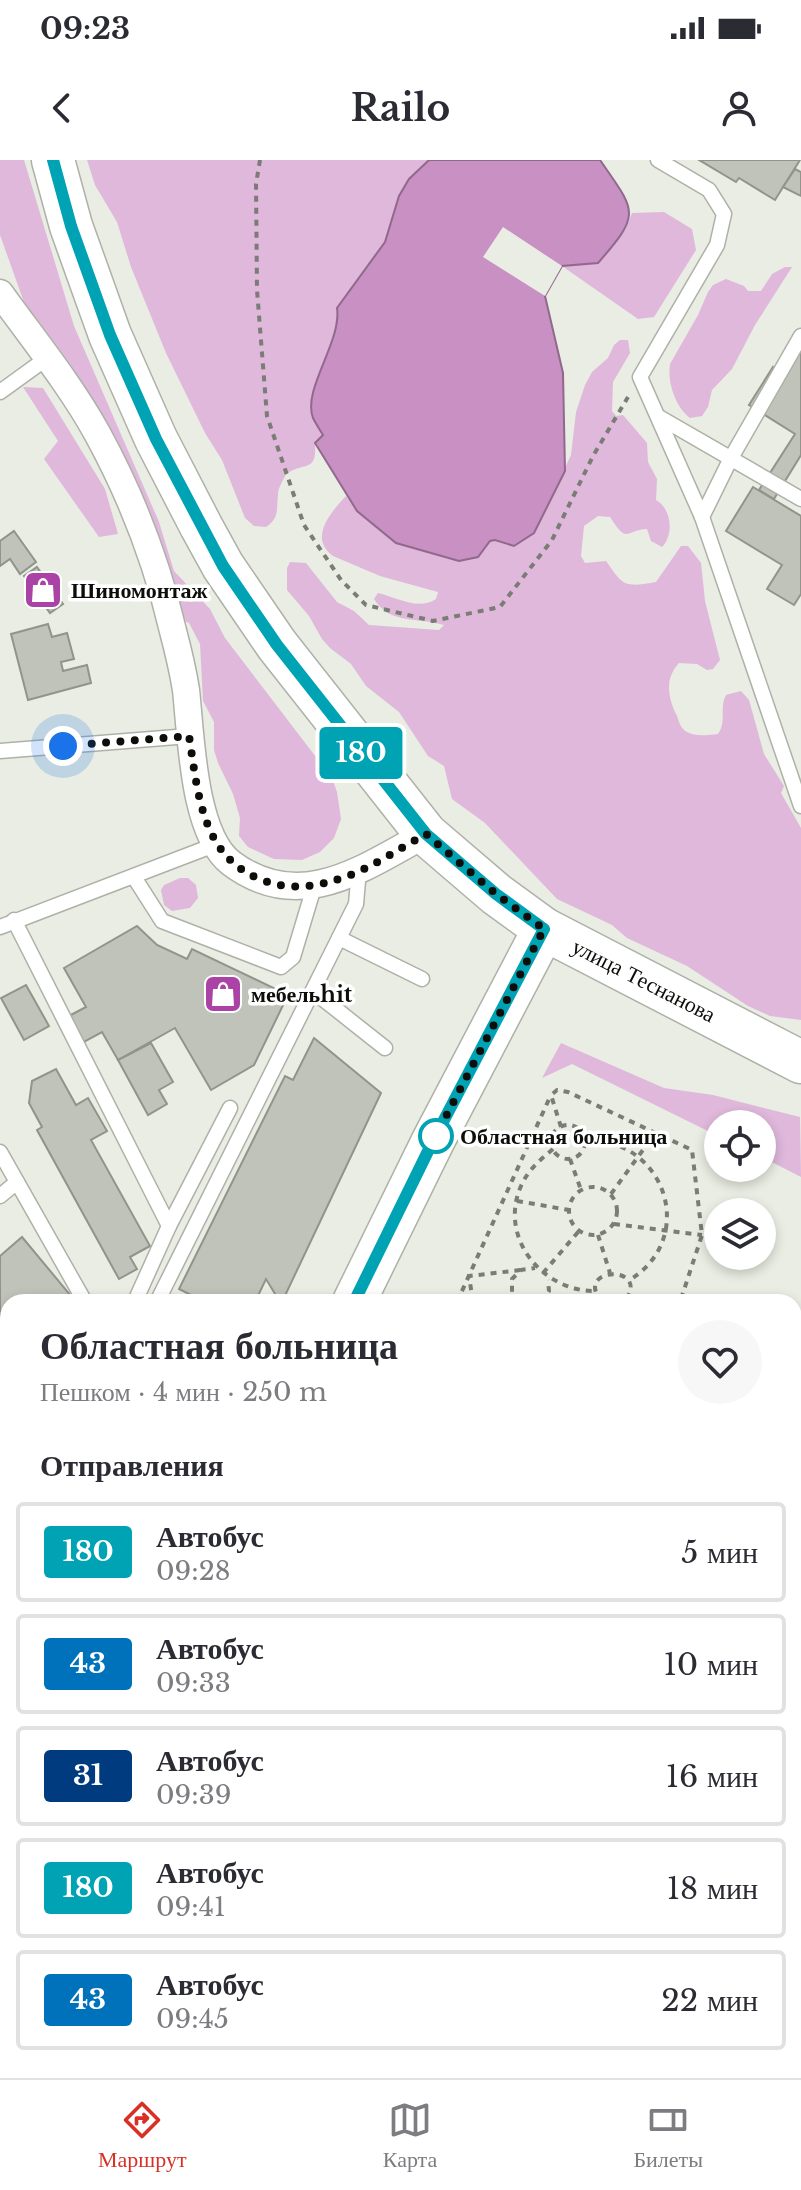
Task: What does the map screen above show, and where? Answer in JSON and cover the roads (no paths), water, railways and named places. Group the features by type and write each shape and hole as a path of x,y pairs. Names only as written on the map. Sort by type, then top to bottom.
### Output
{"main road":[{"name":"улица Теснанова","path":"53,160 71,226 110,335 156,439 208,539 277,645 426,834 496,894 544,929 801,1062"},
{"path":"358,1294 433,1141 544,929"}],"street":[{"path":"3,304 47,358 97,432 146,539 173,629 186,688 189,736 201,802 217,844 227,860 249,875 283,887 314,887 359,870 426,834"}],"lane":[{"path":"658,160 709,190 724,214 717,245 640,377 702,517 801,806"},
{"path":"702,517 731,458 801,336"},
{"path":"0,392 47,358"},
{"path":"659,417 801,499"},
{"path":"0,751 189,736"},
{"path":"169,1226 7,923 217,844"},
{"path":"161,1294 356,904 359,870"},
{"path":"134,877 162,921 281,967 293,957 314,887"},
{"path":"339,938 422,979"},
{"path":"313,991 385,1048"},
{"path":"138,1294 169,1226 230,1108"},
{"path":"0,1152 80,1294"},
{"path":"0,1196 17,1182"}],"place":[{"name":"Шиномонтаж","path":"43,590"},
{"name":"мебельhit","path":"223,994"},
{"name":"Областная больница","path":"436,1136"}]}
